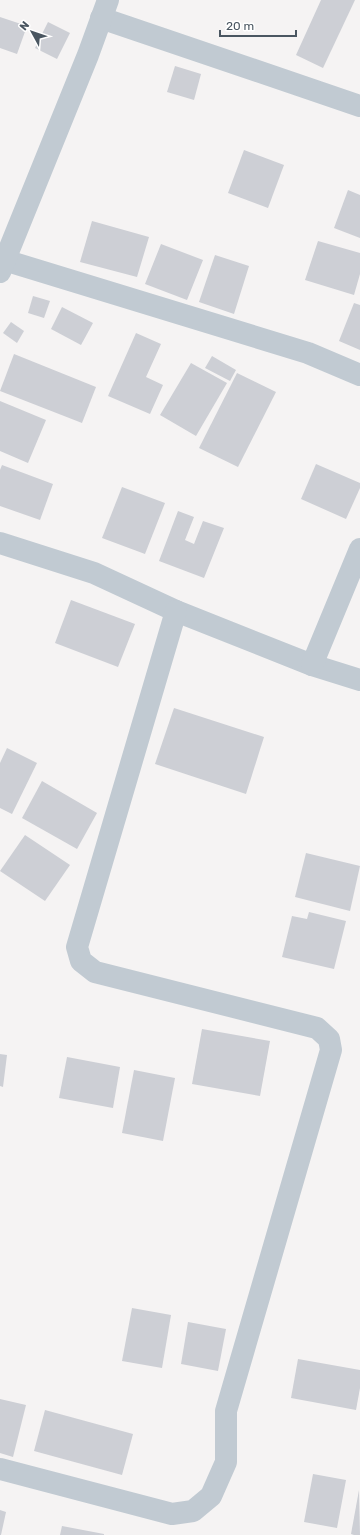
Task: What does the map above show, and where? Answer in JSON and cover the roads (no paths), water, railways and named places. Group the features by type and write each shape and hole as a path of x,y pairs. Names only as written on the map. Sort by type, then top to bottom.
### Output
{"street":[{"path":"360,106 105,9 2,266 308,354 360,374"},
{"path":"0,543 94,573 176,611 312,665 360,680"},
{"path":"312,665 360,550"},
{"path":"0,1469 172,1514 193,1511 211,1496 226,1462 226,1411 332,1050 329,1039 317,1028 95,972 81,961 77,947 176,611"}]}
